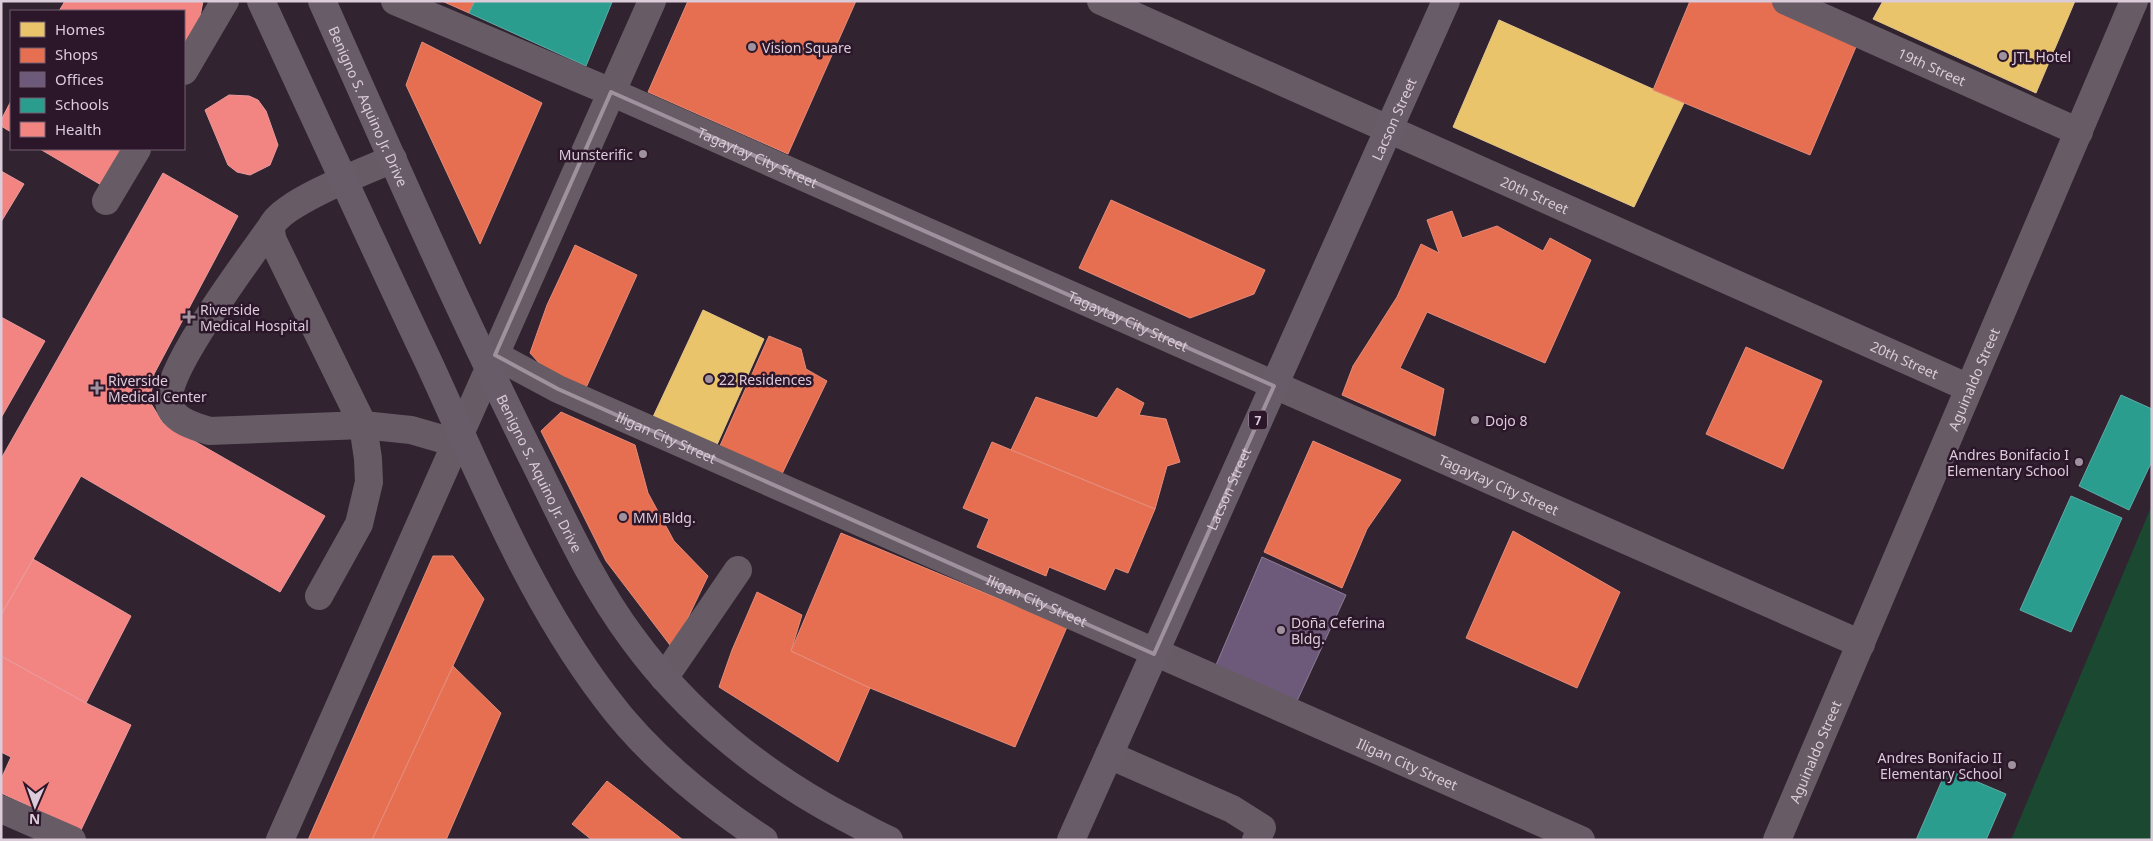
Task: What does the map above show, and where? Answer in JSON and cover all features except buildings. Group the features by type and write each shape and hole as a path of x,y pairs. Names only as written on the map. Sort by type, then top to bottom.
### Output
{"main road":[{"path":"261,1 344,181 458,438 551,614 606,699 657,755 738,823 764,840"},
{"name":"Benigno S. Aquino Jr. Drive","path":"322,1 393,159 491,363 582,560 632,638 664,678 696,712 781,781 812,800 889,840"},
{"name":"Lacson Street","path":"1071,840 1446,1"}],"street":[{"path":"185,69 225,1"},
{"name":"Tagaytay City Street","path":"395,1 611,92 1861,644"},
{"path":"280,840 652,1"},
{"name":"20th Street","path":"1101,1 1970,388"},
{"name":"19th Street","path":"1786,1 2079,132"},
{"name":"Aguinaldo Street","path":"1777,840 2134,1"},
{"path":"106,201 136,150"},
{"path":"393,159 327,187 279,214 189,349 174,382 169,401 176,416 189,425 209,431 363,425 411,430 458,438"},
{"path":"271,226 273,241 363,425 368,459 369,482 359,524 319,596"},
{"name":"Iligan City Street","path":"491,363 558,390 1580,840"},
{"path":"664,678 738,570"},
{"path":"1108,755 1232,810 1262,828 1256,840"},
{"path":"1,808 72,840"}],"highlighted area":[{"path":"611,92 1274,386 1154,654 558,389 495,355"}],"green space":[{"path":"2152,505 2152,840 2011,840"}],"place":[{"name":"Vision Square","path":"752,47"},
{"name":"JTL Hotel","path":"2003,56"},
{"name":"Munsterific","path":"643,154"},
{"name":"Riverside Medical Hospital","path":"189,317"},
{"name":"22 Residences","path":"709,379"},
{"name":"Riverside Medical Center","path":"97,388"},
{"name":"Dojo 8","path":"1475,420"},
{"name":"Andres Bonifacio I Elementary School","path":"2079,462"},
{"name":"MM Bldg.","path":"623,517"},
{"name":"Doña Ceferina Bldg.","path":"1281,630"},
{"name":"Andres Bonifacio II Elementary School","path":"2012,765"}]}
